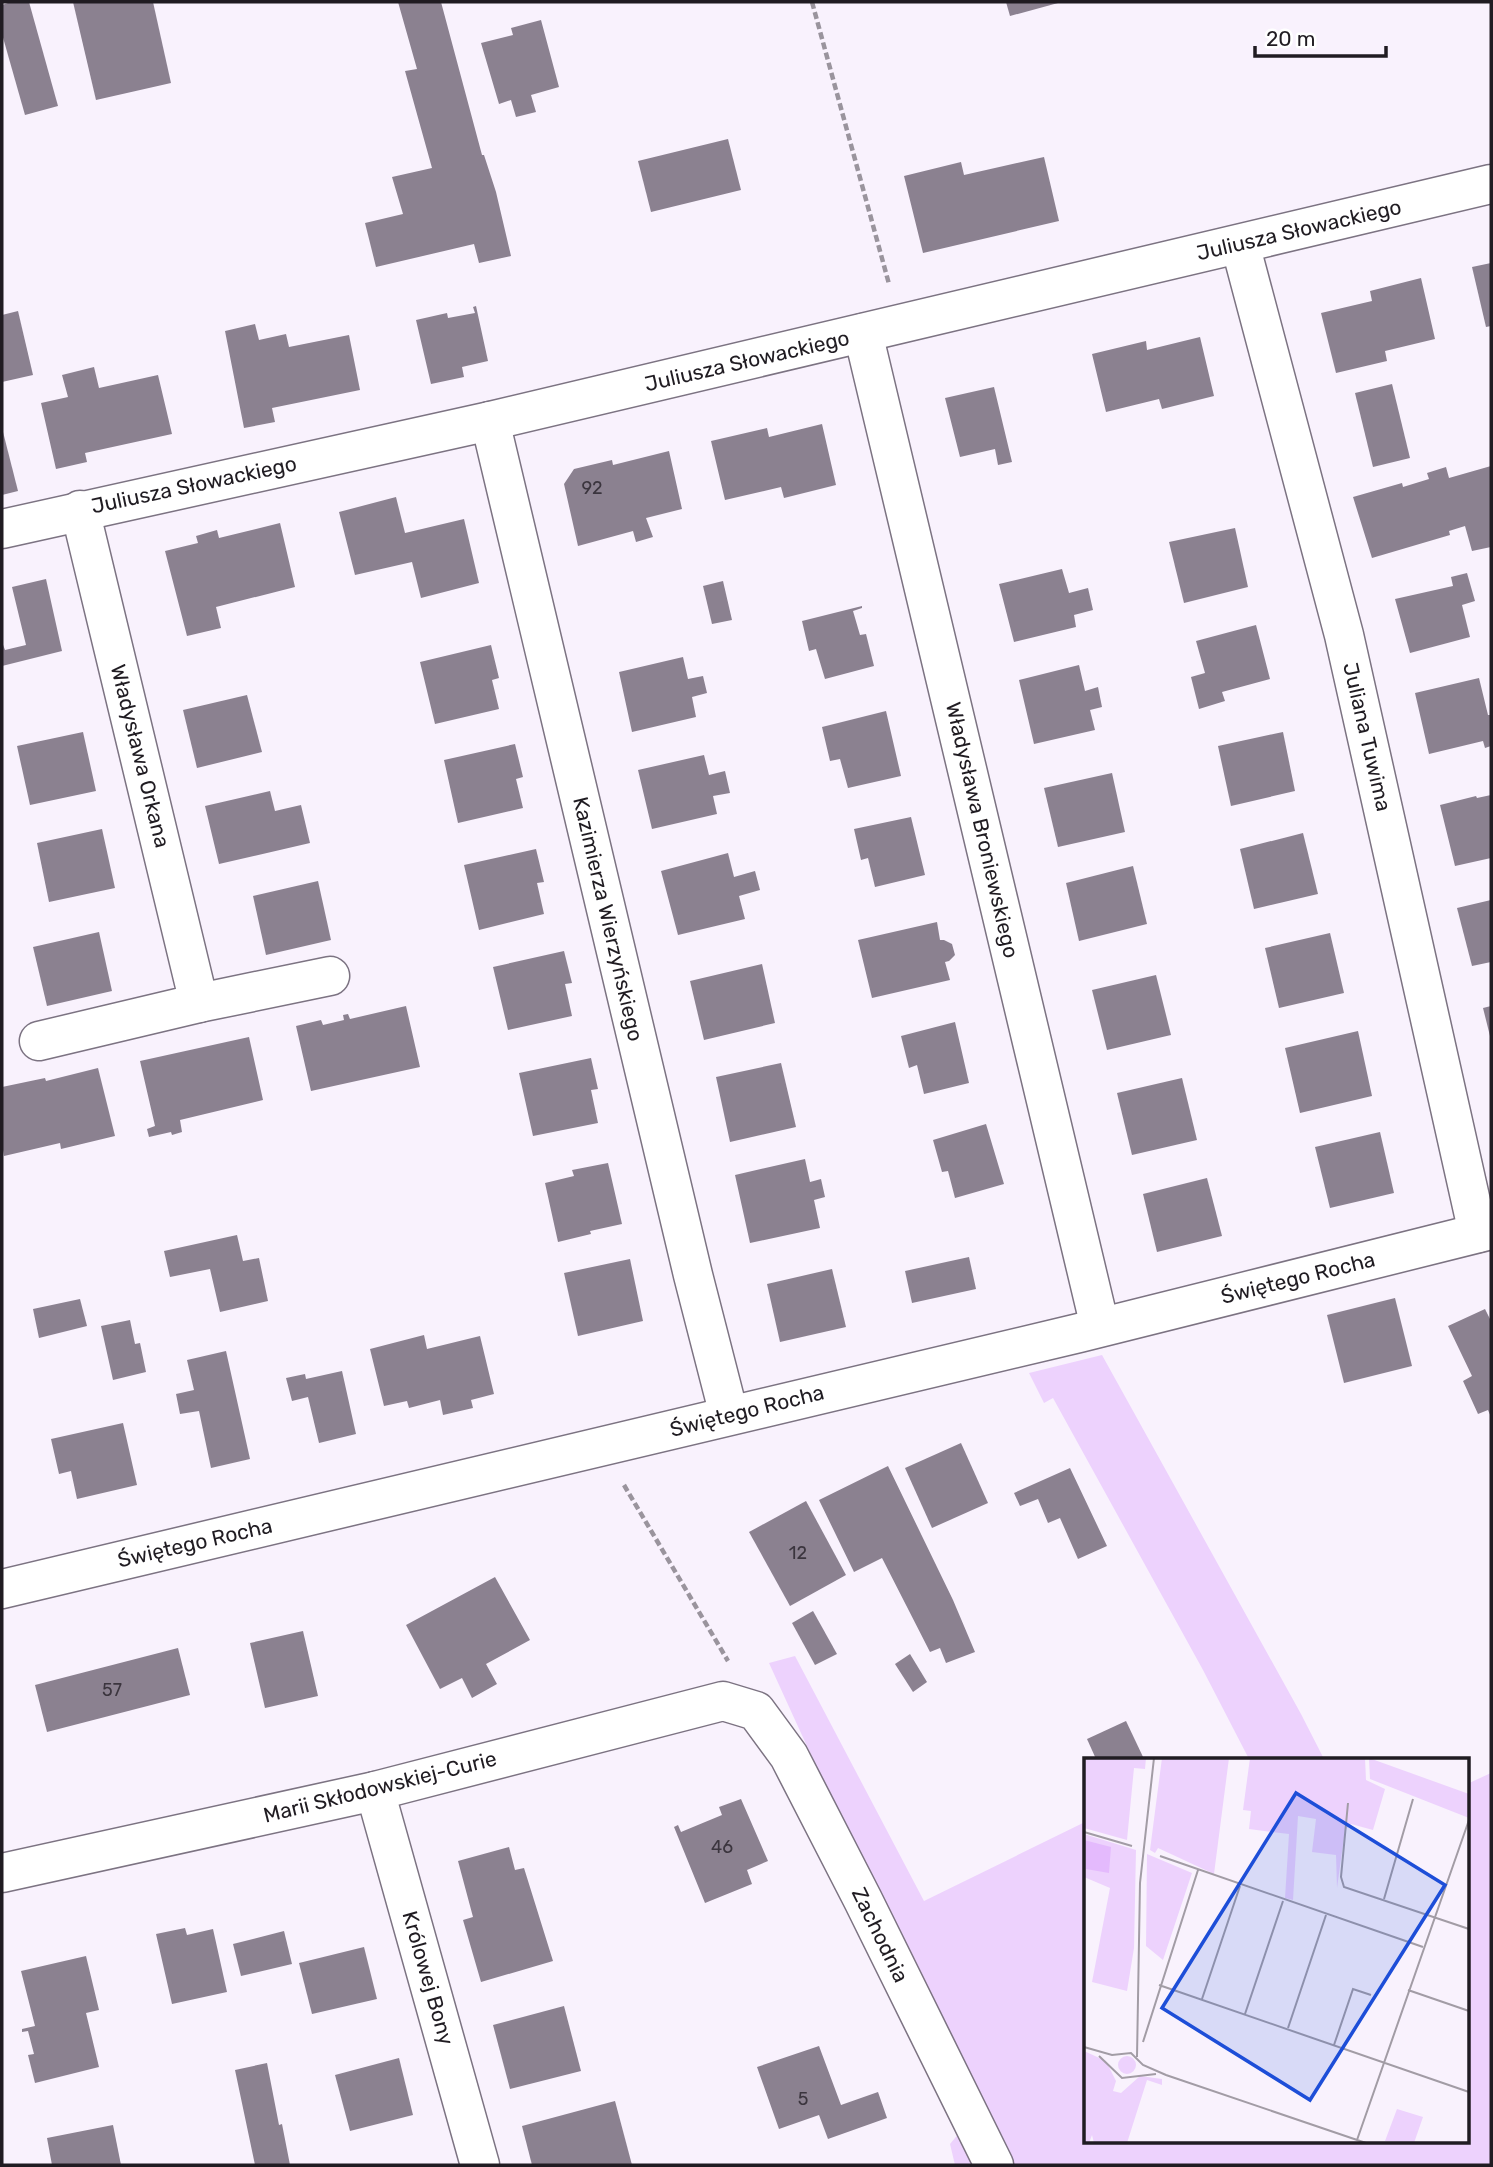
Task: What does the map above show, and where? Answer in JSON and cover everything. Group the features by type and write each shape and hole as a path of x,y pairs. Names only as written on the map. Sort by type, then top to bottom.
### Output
{"street":[{"name":"Juliusza Słowackiego","path":"2,529 490,421 1491,184"},
{"name":"Juliana Tuwima","path":"1240,244 1344,635 1484,1232"},
{"name":"Władysława Broniewskiego","path":"863,334 1100,1327"},
{"name":"Kazimierza Wierzyńskiego","path":"490,421 690,1262 729,1415"},
{"name":"Władysława Orkana","path":"80,510 199,1003"},
{"path":"39,1041 330,975"},
{"name":"Świętego Rocha","path":"2,1589 1100,1327 1484,1232"},
{"name":"Marii Skłodowskiej-Curie","path":"2,1873 375,1791 723,1701 757,1711"},
{"name":"Zachodnia","path":"757,1711 789,1756 994,2165"},
{"name":"Królowej Bony","path":"375,1791 481,2165"}],"path":[{"path":"812,2 901,325"},
{"path":"609,1444 622,1481 757,1711"}],"shaded area":[{"path":"1102,1355 1323,1758 1248,1758 1053,1398 1044,1403 1029,1373"},
{"path":"795,1656 924,1901 1084,1822 1084,2142 1468,2142 1468,1784 1491,1773 1491,2165 955,2165 950,2144 975,2114 769,1663"}],"building":[{"path":"29,2 58,106 25,115 2,34 2,5"},
{"path":"73,2 153,2 171,83 96,100"},
{"path":"398,2 441,2 482,155 496,192 511,256 479,263 474,244 376,267 365,223 403,214 392,177 432,168 405,71 417,69"},
{"path":"1006,2 1058,2 1058,3 1010,16"},
{"path":"541,20 559,87 531,95 536,112 516,117 511,100 499,104 481,43 513,35 511,28"},
{"path":"728,139 741,190 651,212 638,161"},
{"path":"1044,157 1059,221 923,253 904,176 961,162 964,175"},
{"path":"1491,263 1491,326 1486,327 1472,267"},
{"path":"1421,278 1435,339 1385,351 1387,361 1336,373 1321,313 1372,301 1370,291"},
{"path":"476,306 488,361 462,367 464,377 431,384 416,320 447,313 448,318 475,313 473,307"},
{"path":"18,311 33,375 2,382 2,315"},
{"path":"255,324 259,340 286,334 289,347 349,335 360,390 272,408 275,422 244,428 225,331"},
{"path":"1200,337 1214,396 1162,409 1159,399 1106,412 1092,354 1146,341 1147,350"},
{"path":"94,367 99,388 158,375 172,434 85,453 87,462 56,469 41,403 68,397 62,375"},
{"path":"1392,384 1410,458 1373,467 1355,393"},
{"path":"994,387 1012,462 998,465 995,449 960,457 945,398"},
{"path":"822,424 836,485 784,498 781,487 725,500 711,441 767,428 769,437"},
{"path":"2,428 18,491 2,495"},
{"path":"669,451 682,509 646,518 653,537 636,542 633,531 578,546 564,484 574,469 612,460 613,465"},
{"path":"1491,466 1491,547 1472,551 1465,526 1449,531 1450,535 1372,558 1353,497 1402,483 1403,487 1429,479 1427,473 1446,467 1449,478"},
{"path":"396,497 405,533 464,519 479,583 421,598 412,562 355,575 339,512"},
{"path":"280,523 295,587 216,607 221,628 187,636 165,551 198,543 196,536 217,530 219,538"},
{"path":"1235,528 1248,587 1184,603 1169,542"},
{"path":"1062,569 1069,593 1088,588 1093,610 1074,615 1076,627 1014,642 999,584"},
{"path":"1467,573 1475,601 1462,605 1470,637 1410,653 1395,599 1453,586 1451,577"},
{"path":"46,579 62,651 2,666 2,642 5,650 26,645 12,587"},
{"path":"723,581 732,620 712,624 703,586"},
{"path":"862,606 853,611 860,635 866,634 874,666 825,679 816,649 809,651 802,621"},
{"path":"1256,625 1270,679 1222,692 1225,701 1199,709 1191,677 1205,673 1196,641"},
{"path":"491,645 499,678 492,680 499,709 435,724 420,662"},
{"path":"683,657 688,679 703,676 707,693 692,697 696,717 632,732 619,672"},
{"path":"1079,665 1085,691 1098,687 1102,707 1090,710 1095,730 1034,744 1019,680"},
{"path":"1479,678 1488,715 1491,715 1491,746 1485,748 1483,741 1429,754 1415,693"},
{"path":"247,695 262,752 197,768 183,710"},
{"path":"886,711 901,776 848,788 840,759 830,761 822,727"},
{"path":"83,732 96,791 30,805 17,746"},
{"path":"1283,732 1295,791 1231,806 1218,746"},
{"path":"515,744 523,777 516,779 523,808 458,823 444,760"},
{"path":"704,755 709,775 725,771 730,793 713,796 717,814 652,829 638,770"},
{"path":"1112,773 1125,832 1058,847 1044,788"},
{"path":"270,791 275,811 301,805 310,843 219,864 205,806"},
{"path":"1491,795 1491,858 1455,866 1440,805"},
{"path":"911,817 925,875 875,887 868,858 861,860 854,829"},
{"path":"102,829 115,888 49,902 37,843"},
{"path":"1303,833 1318,894 1254,909 1240,849"},
{"path":"536,849 544,882 537,883 544,914 479,930 464,865"},
{"path":"728,853 734,877 755,871 760,890 739,896 745,919 678,935 661,871"},
{"path":"1133,866 1147,924 1079,941 1066,883"},
{"path":"318,881 331,940 266,955 253,896"},
{"path":"1491,900 1491,962 1472,966 1457,908"},
{"path":"937,922 940,940 952,944 955,955 945,962 950,980 872,998 858,940"},
{"path":"99,932 112,991 47,1006 33,947"},
{"path":"1330,933 1344,993 1279,1008 1265,948"},
{"path":"564,951 572,983 565,984 572,1016 508,1030 493,967"},
{"path":"762,964 775,1023 704,1040 690,981"},
{"path":"1156,975 1171,1035 1107,1050 1092,990"},
{"path":"406,1006 420,1067 311,1091 296,1026 321,1020 323,1025 344,1020 343,1015 348,1014 350,1019"},
{"path":"1491,1006 1491,1036 1490,1036 1483,1008"},
{"path":"955,1022 969,1083 924,1094 917,1065 909,1068 901,1036"},
{"path":"1358,1031 1372,1096 1300,1113 1285,1048"},
{"path":"249,1037 263,1100 180,1120 182,1132 149,1137 147,1129 155,1126 140,1061"},
{"path":"591,1058 598,1089 591,1090 598,1123 533,1136 519,1073"},
{"path":"781,1063 796,1127 730,1142 716,1077"},
{"path":"98,1068 115,1136 61,1149 60,1143 4,1156 2,1087 45,1078 46,1081"},
{"path":"1182,1078 1197,1140 1132,1155 1117,1093"},
{"path":"986,1124 1004,1184 955,1198 948,1171 942,1172 933,1140"},
{"path":"1380,1132 1394,1193 1330,1208 1315,1147"},
{"path":"805,1159 810,1182 821,1179 825,1197 814,1200 820,1228 750,1243 735,1175"},
{"path":"608,1163 622,1224 558,1242 545,1183 574,1176 572,1170"},
{"path":"1207,1178 1222,1236 1157,1252 1143,1194"},
{"path":"237,1235 243,1261 259,1258 268,1301 220,1312 210,1269 170,1277 164,1251"},
{"path":"969,1257 976,1289 912,1303 905,1271"},
{"path":"630,1259 643,1321 578,1336 564,1273"},
{"path":"832,1269 846,1327 780,1342 767,1284"},
{"path":"1395,1298 1412,1366 1344,1383 1327,1315"},
{"path":"80,1299 87,1326 39,1338 33,1309"},
{"path":"1485,1309 1491,1321 1491,1417 1488,1410 1478,1414 1463,1381 1472,1376 1448,1326"},
{"path":"130,1320 135,1344 140,1343 146,1372 113,1380 101,1326"},
{"path":"424,1335 427,1349 480,1336 494,1394 471,1400 473,1408 443,1415 440,1400 409,1408 407,1401 384,1406 370,1349"},
{"path":"226,1351 250,1459 211,1468 199,1411 180,1414 176,1394 194,1390 187,1360"},
{"path":"342,1371 356,1434 319,1443 308,1397 292,1401 286,1378 305,1374 306,1379"},
{"path":"123,1423 137,1485 77,1499 71,1471 59,1474 51,1439"},
{"path":"961,1443 988,1503 932,1528 905,1468"},
{"path":"888,1466 953,1600 975,1652 946,1663 940,1648 930,1652 882,1558 854,1572 819,1500"},
{"path":"1070,1468 1107,1546 1078,1559 1060,1518 1048,1523 1038,1499 1020,1506 1014,1493"},
{"path":"806,1501 846,1575 790,1606 749,1532"},
{"path":"495,1577 530,1640 486,1664 497,1684 472,1698 462,1678 440,1689 406,1625"},
{"path":"813,1611 837,1654 815,1665 792,1623"},
{"path":"303,1631 318,1696 265,1708 250,1643"},
{"path":"178,1648 190,1695 47,1732 35,1685"},
{"path":"910,1654 927,1682 913,1692 895,1664"},
{"path":"1126,1721 1144,1758 1096,1758 1087,1739"},
{"path":"741,1799 768,1861 747,1870 752,1884 705,1903 674,1827 678,1825 681,1832 722,1815 719,1807"},
{"path":"509,1847 515,1870 524,1868 553,1961 481,1982 463,1920 473,1917 458,1861"},
{"path":"185,1928 187,1935 213,1929 227,1992 172,2004 156,1934"},
{"path":"284,1931 292,1964 241,1976 233,1944"},
{"path":"364,1947 377,1999 312,2014 299,1963"},
{"path":"86,1956 99,2010 86,2013 99,2067 35,2083 28,2055 34,2054 28,2031 22,2032 22,2029 35,2026 21,1971"},
{"path":"564,2006 581,2071 510,2089 493,2025"},
{"path":"819,2046 841,2105 878,2092 887,2118 828,2139 819,2115 779,2129 757,2067"},
{"path":"399,2058 413,2115 350,2131 335,2075"},
{"path":"267,2063 290,2165 255,2165 235,2070"},
{"path":"615,2101 632,2165 532,2165 522,2126"},
{"path":"113,2125 121,2165 52,2165 47,2138"}]}
